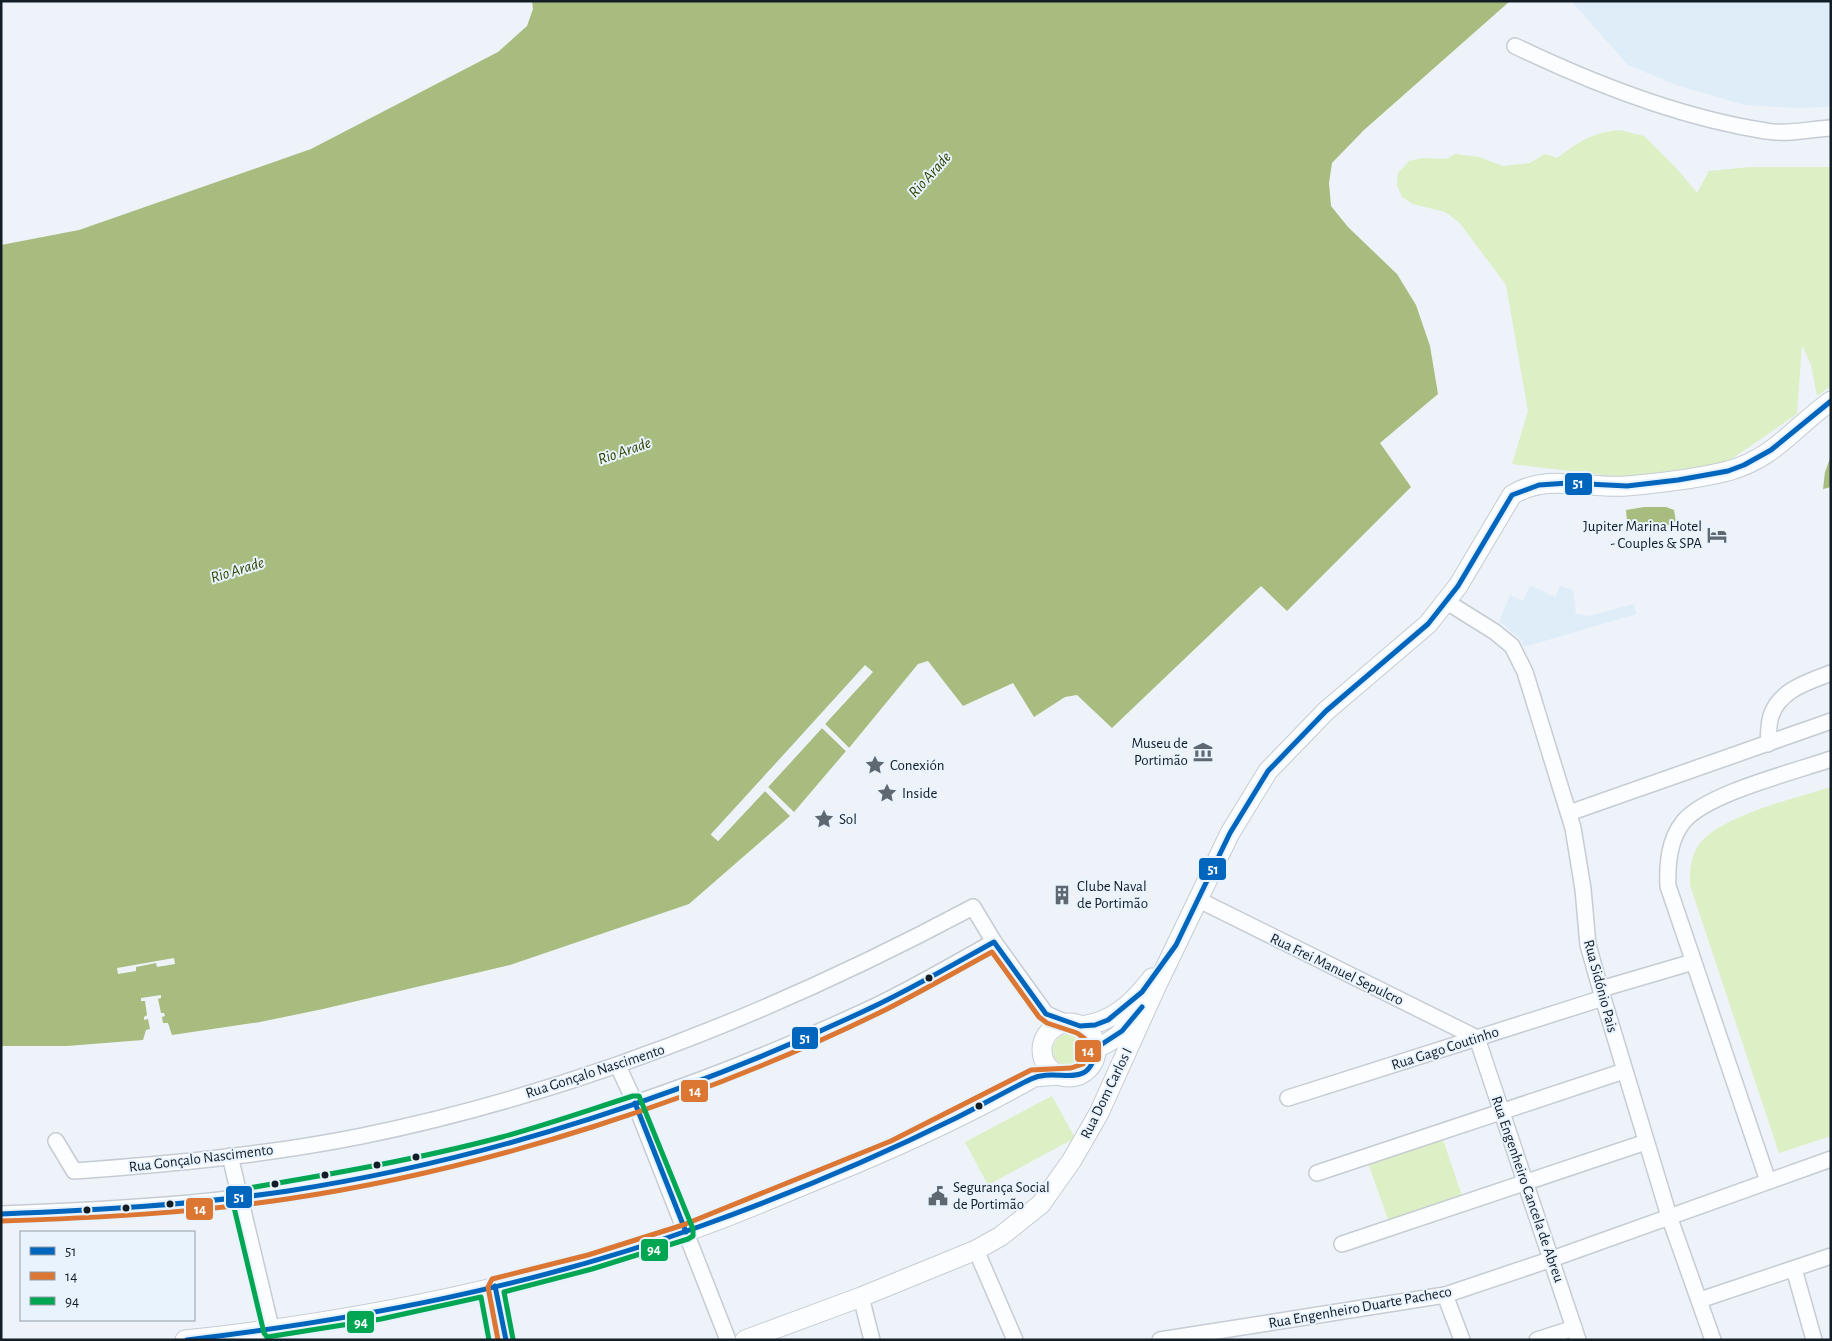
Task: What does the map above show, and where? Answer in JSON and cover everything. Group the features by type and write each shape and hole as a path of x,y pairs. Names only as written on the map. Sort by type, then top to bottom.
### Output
{"street":[{"path":"1515,46 1575,76 1711,119 1768,132 1831,128"},
{"name":"Rua Dom Carlos I","path":"745,1340 976,1250 1002,1236 1041,1204 1072,1160 1099,1113 1197,899 1230,833 1268,771 1326,710 1428,624 1448,602 1512,495 1524,487 1565,483 1626,486 1728,470 1752,462 1773,451 1831,401"},
{"name":"Rua Sidónio Pais","path":"1448,602 1495,632 1512,646 1525,672 1569,814 1583,889 1588,945 1624,1071 1669,1216 1713,1340"},
{"path":"1768,744 1772,714 1779,702 1791,689 1831,673"},
{"path":"1569,814 1831,721"},
{"path":"1768,1182 1668,886 1667,862 1673,841 1684,821 1702,806 1720,797 1831,759"},
{"name":"Rua Frei Manuel Sepulcro","path":"1197,899 1477,1038"},
{"name":"Rua Gonçalo Nascimento","path":"56,1141 74,1171 173,1164 362,1136 534,1092 618,1066 787,1000 887,953 973,907 994,942 1046,1014 1075,1025"},
{"path":"1,1214 108,1211 239,1197 327,1184 506,1143 635,1103 766,1054 867,1011 994,942"},
{"path":"1059,1075 1050,1068 1044,1059 1044,1042 1054,1029 1075,1025 1095,1025 1108,1020 1124,1009 1142,992 1176,945"},
{"name":"Rua Gago Coutinho","path":"1288,1098 1477,1038 1693,962"},
{"path":"185,1340 272,1335 380,1312 590,1262 686,1232 894,1148 1034,1077 1059,1075 1075,1077 1085,1072 1094,1056 1126,1030 1155,989"},
{"path":"1075,1025 1089,1033 1099,1079 1099,1113"},
{"name":"Rua Engenheiro Cancela de Abreu","path":"1477,1038 1576,1334"},
{"path":"618,1066 635,1103 728,1340"},
{"path":"1318,1173 1624,1071"},
{"path":"1342,1244 1526,1184 1646,1142"},
{"path":"230,1156 272,1335"},
{"name":"Rua Engenheiro Duarte Pacheco","path":"1160,1340 1445,1295 1552,1259 1831,1159"},
{"path":"976,1250 1015,1340"},
{"path":"1700,1300 1831,1256"},
{"path":"1794,1269 1814,1340"},
{"path":"491,1287 497,1340"},
{"path":"491,1287 506,1340"},
{"path":"1445,1295 1462,1340"},
{"path":"861,1296 872,1340"},
{"path":"1537,1340 1576,1334"}],"shaded area":[{"path":"1571,1 1831,1 1831,107 1797,108 1744,105 1676,85 1628,65"},
{"path":"1620,130 1644,136 1678,170 1697,193 1709,171 1750,167 1831,167 1831,386 1817,396 1811,365 1802,345 1797,414 1724,464 1622,477 1512,464 1528,411 1506,285 1459,222 1445,212 1413,204 1402,197 1397,185 1398,173 1409,161 1422,158 1446,159 1455,154 1479,157 1503,166 1530,163 1545,154 1557,158 1586,139 1601,133"},
{"path":"1530,585 1555,597 1560,586 1573,590 1576,614 1590,616 1633,604 1637,614 1524,647 1521,640 1499,621 1510,595 1523,601"},
{"path":"1831,787 1831,1136 1779,1153 1690,885 1691,866 1697,848 1706,837 1720,827 1758,810"},
{"path":"1069,1034 1075,1035 1080,1039 1084,1044 1084,1056 1080,1061 1075,1065 1069,1066 1063,1065 1058,1061 1054,1056 1053,1050 1054,1044 1058,1039 1063,1035"},
{"path":"1052,1096 1075,1138 988,1185 965,1142"},
{"path":"1442,1137 1462,1196 1389,1222 1368,1163"}],"water":[{"name":"Rio Arade","path":"532,1 1510,1 1364,130 1332,163 1329,183 1331,206 1348,227 1397,274 1416,305 1430,346 1438,394 1380,443 1411,487 1287,611 1261,586 1112,728 1077,695 1065,697 1034,717 1013,683 963,706 928,661 918,664 849,748 825,724 872,672 865,666 711,834 718,841 765,791 790,816 689,904 510,965 323,1009 260,1022 172,1035 168,1023 163,1023 162,1017 165,1016 164,1013 161,1013 158,999 161,998 161,995 141,998 141,1001 145,1001 147,1015 144,1017 144,1020 148,1019 150,1029 146,1030 143,1040 67,1046 1,1046 1,245 79,230 311,149 498,52 527,26 533,9"},
{"path":"1831,456 1831,487 1823,489 1825,472"},
{"path":"1644,507 1666,507 1674,510 1676,522 1673,522 1673,525 1630,524 1630,521 1627,521 1626,510"},
{"path":"822,728 846,751 794,812 768,787"}],"pier":[{"path":"865,665 873,672 825,724 851,750 848,753 822,728 768,787 795,814 791,813 792,817 765,791 718,841 711,835","holes":["865,669 869,672 765,788 718,838 715,834"]},
{"path":"174,958 175,964 157,967 156,963 136,967 136,971 118,974 117,968"}],"transit line":[{"name":"51","path":"1,1214 109,1209 288,1191 364,1178 515,1141 590,1119 664,1094 737,1066 879,1004 923,982 994,942 1046,1014 1080,1026 1095,1025 1108,1020 1142,992 1176,945 1230,833 1268,771 1326,711 1428,624 1458,586 1512,495 1539,485 1568,483 1627,486 1678,480 1728,471 1744,465 1771,450 1831,401"},
{"name":"14","path":"1,1221 144,1214 251,1204 362,1186 439,1170 516,1150 670,1101 818,1042 887,1009 992,952 1039,1017 1047,1023 1077,1033 1084,1038 1088,1051 1083,1064 1071,1068 1031,1070 891,1141 683,1225 588,1255 492,1279 488,1287 498,1340"},
{"name":"51","path":"187,1340 318,1322 447,1298 575,1266 701,1226 799,1189 895,1147 1031,1079 1041,1076 1080,1074 1087,1070 1093,1062 1096,1048 1122,1031 1142,1007"},
{"name":"94","path":"489,1340 481,1297 381,1319 267,1337 264,1333 232,1199 233,1193 237,1190 436,1153 535,1128 633,1096 639,1096 693,1229 693,1236 592,1269 504,1292 513,1339"},
{"name":"51","path":"635,1103 686,1232"},
{"name":"51","path":"495,1286 506,1340"}],"place":[{"name":"Jupiter Marina Hotel - Couples & SPA","path":"1717,535"},
{"name":"Museu de Portimão","path":"1203,752"},
{"name":"Conexión","path":"875,765"},
{"name":"Inside","path":"887,793"},
{"name":"Sol","path":"824,819"},
{"name":"Clube Naval de Portimão","path":"1062,895"},
{"name":"Segurança Social de Portimão","path":"938,1196"}]}
